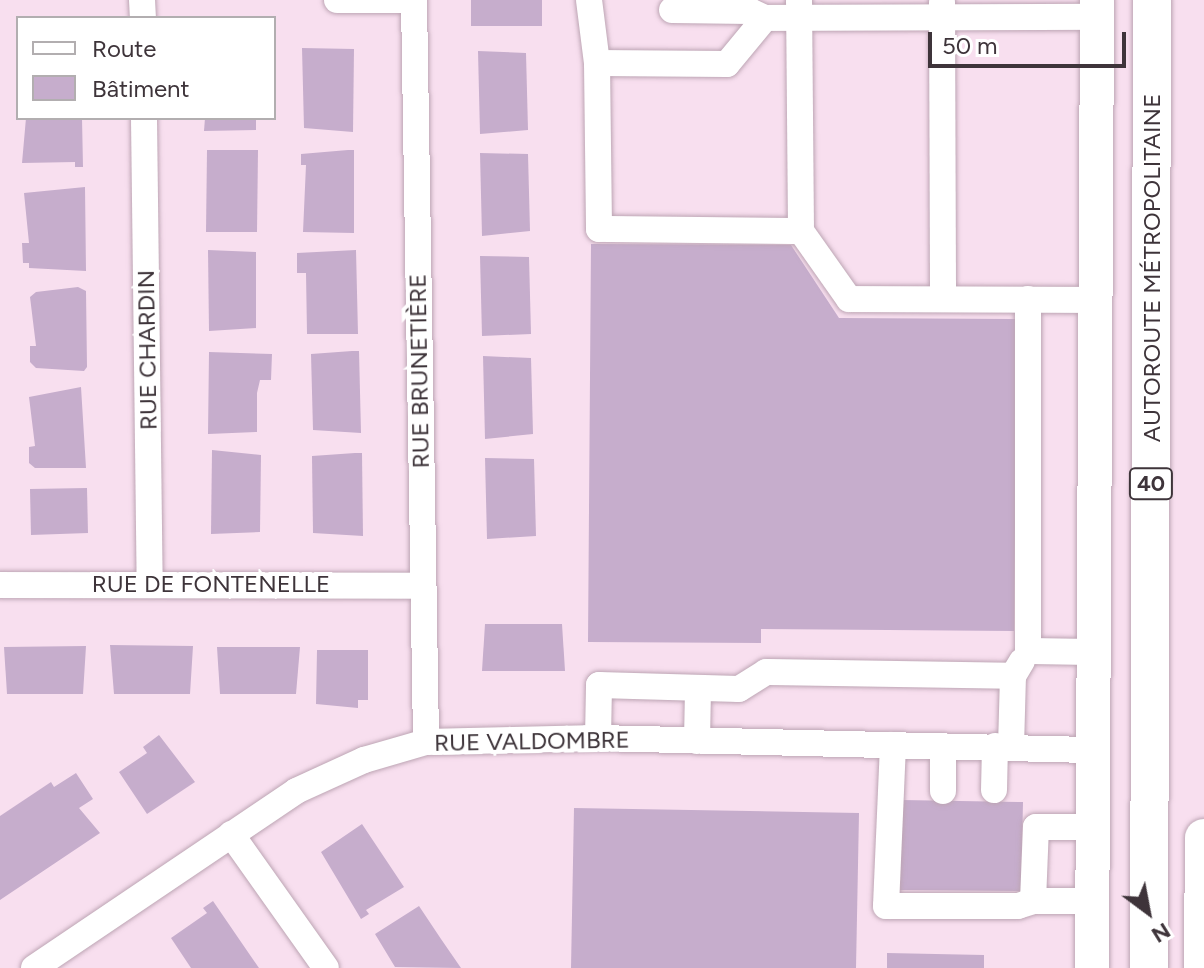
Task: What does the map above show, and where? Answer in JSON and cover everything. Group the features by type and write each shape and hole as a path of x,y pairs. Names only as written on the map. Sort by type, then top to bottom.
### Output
{"highway":[{"name":"AUTOROUTE MÉTROPOLITAINE","path":"1149,968 1152,0"},
{"path":"1203,968 1204,838"}],"main road":[{"path":"1092,968 1097,8"}],"street":[{"path":"337,0 414,0"},
{"name":"RUE BRUNETIÈRE","path":"414,0 426,742"},
{"path":"589,0 597,63 599,229 801,231"},
{"path":"597,63 727,64 765,18 799,8 1097,8"},
{"path":"799,8 801,231 849,299 1096,300"},
{"path":"942,8 943,299"},
{"path":"672,10 750,11 765,18"},
{"name":"RUE CHARDIN","path":"144,120 150,582"},
{"path":"994,790 1013,676 1028,651 1028,299"},
{"name":"RUE DE FONTENELLE","path":"0,585 150,582 422,586"},
{"path":"1028,651 1094,652"},
{"path":"598,738 599,685 739,689 766,672 1013,676"},
{"path":"697,741 698,688"},
{"name":"RUE VALDOMBRE","path":"34,968 231,834 330,774 426,742 598,738 1094,750"},
{"path":"893,745 886,906 1018,906 1033,901 1093,901"},
{"path":"943,746 943,791"},
{"path":"1033,901 1036,827 1093,827"},
{"path":"231,834 326,968"}],"building":[{"path":"471,0 542,0 542,26 471,26"},
{"path":"302,48 354,49 353,132 304,128"},
{"path":"478,51 526,53 528,130 480,134"},
{"path":"26,120 82,120 83,167 75,167 75,162 22,163"},
{"path":"205,120 256,120 256,130 204,131"},
{"path":"207,150 258,150 257,232 206,232"},
{"path":"354,150 354,233 303,232 306,165 301,165 301,154"},
{"path":"480,153 528,154 530,231 482,236"},
{"path":"85,187 86,271 29,268 29,263 23,263 22,243 29,243 24,193"},
{"path":"591,244 791,245 839,318 1017,319 1014,631 761,629 761,643 588,642"},
{"path":"208,250 256,252 256,328 209,331"},
{"path":"356,250 358,334 307,334 306,273 297,273 297,253"},
{"path":"480,256 529,257 531,334 482,336"},
{"path":"78,287 86,291 87,367 84,371 36,368 30,362 30,346 36,346 30,297 36,292"},
{"path":"359,351 361,433 313,430 311,354"},
{"path":"209,352 272,354 271,380 260,380 257,393 257,432 208,434"},
{"path":"483,356 531,358 533,434 485,439"},
{"path":"81,387 86,468 35,468 29,463 29,447 35,446 29,397"},
{"path":"212,450 261,455 260,532 211,534"},
{"path":"362,453 363,536 313,533 312,456"},
{"path":"485,458 534,459 536,536 487,539"},
{"path":"87,488 88,533 31,535 30,489"},
{"path":"485,624 562,624 565,671 482,671"},
{"path":"110,645 193,646 190,694 114,694"},
{"path":"86,646 83,694 7,694 4,647"},
{"path":"217,647 300,647 296,694 220,694"},
{"path":"317,650 368,650 368,700 358,700 358,708 316,704"},
{"path":"159,735 195,782 147,814 119,772 147,753 143,747"},
{"path":"76,773 93,799 79,808 100,833 0,900 0,816 51,782 54,787"},
{"path":"902,800 1023,802 1021,891 900,890"},
{"path":"574,808 859,813 856,968 571,968"},
{"path":"362,824 404,887 366,910 369,914 361,919 321,852"},
{"path":"213,901 259,968 191,968 171,938 207,913 203,908"},
{"path":"419,906 461,968 395,967 375,934"},
{"path":"887,953 984,955 984,968 887,968"}]}
